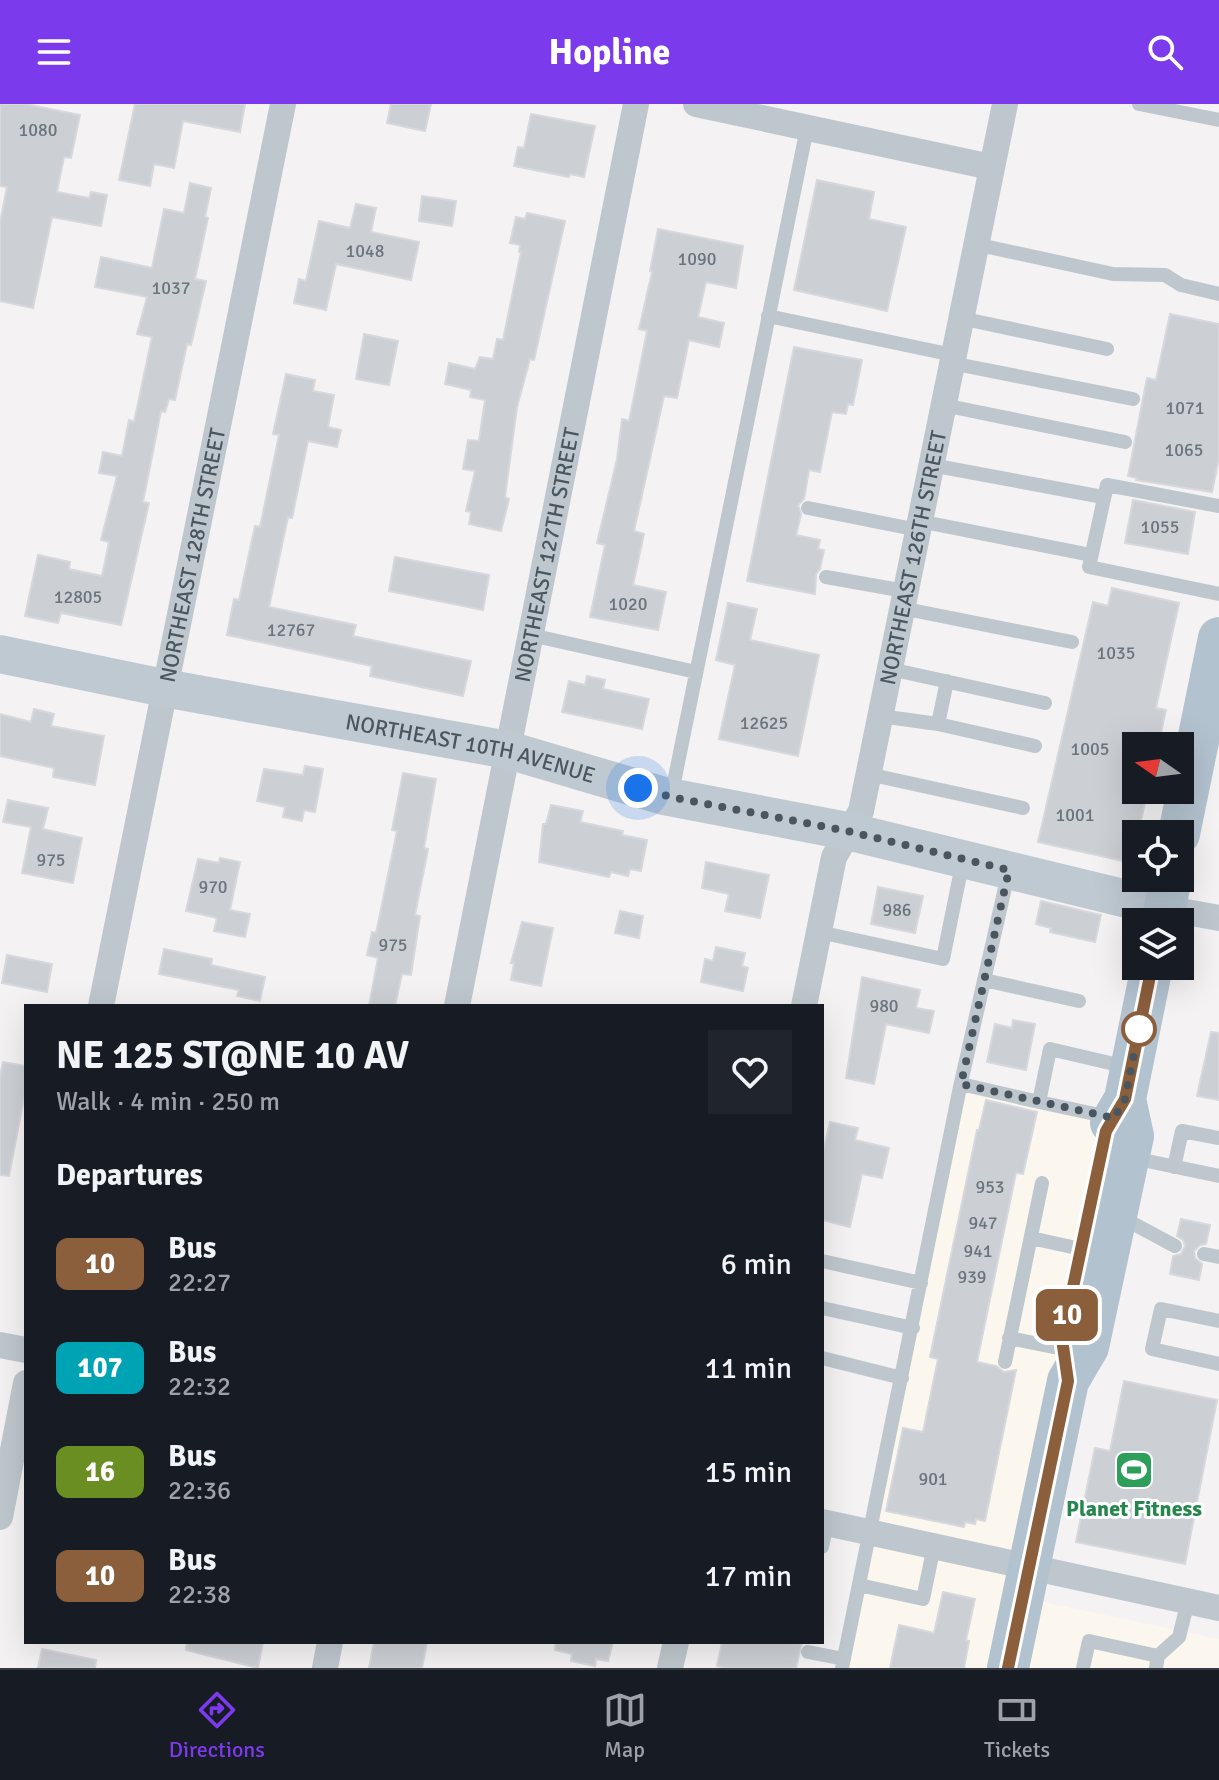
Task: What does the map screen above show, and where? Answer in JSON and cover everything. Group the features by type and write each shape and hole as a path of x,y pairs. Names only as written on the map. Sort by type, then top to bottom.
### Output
{"main road":[{"path":"1182,820 1219,638"},
{"path":"1008,1668 1065,1365 1062,1339 1106,1131 1123,1095 1149,980"},
{"path":"1065,1365 1088,1347 1129,1157 1133,1136 1123,1095"}],"street":[{"name":"NORTHEAST 128TH STREET","path":"101,1004 283,104"},
{"name":"NORTHEAST 127TH STREET","path":"457,1004 636,104"},
{"path":"696,104 744,109 807,128 991,167"},
{"name":"NORTHEAST 126TH STREET","path":"804,1004 834,857 861,811 1005,104"},
{"name":"NORTHEAST 10TH AVENUE","path":"0,654 164,688 508,750 671,797 847,831 1166,903 1219,918"},
{"path":"0,1345 24,1350"},
{"path":"0,1517 24,1393"},
{"path":"824,1531 869,1532 1219,1608"},
{"path":"325,1668 330,1644"},
{"path":"670,1668 676,1644"}],"lane":[{"path":"1139,104 1219,120"},
{"path":"671,797 807,128"},
{"path":"975,244 1113,274 1165,275 1181,285 1219,294"},
{"path":"768,316 1133,399"},
{"path":"960,318 1107,349"},
{"path":"943,405 1125,442"},
{"path":"931,465 1103,497"},
{"path":"1090,561 1107,485 1219,506"},
{"path":"808,508 918,525 1090,561 1219,594"},
{"path":"826,577 903,600 1072,642"},
{"path":"531,635 696,672"},
{"path":"890,669 1045,703"},
{"path":"938,724 947,681"},
{"path":"880,716 938,724 1035,746"},
{"path":"868,774 1023,808"},
{"path":"819,932 943,959 964,859"},
{"path":"808,1652 843,1663 961,1084 1009,870"},
{"path":"984,980 1079,1001"},
{"path":"1039,1102 1050,1049 1123,1095"},
{"path":"961,1084 1039,1102 1123,1095"},
{"path":"1174,1167 1182,1131 1219,1138"},
{"path":"1129,1157 1219,1176"},
{"path":"1005,1362 1042,1183"},
{"path":"1116,1215 1175,1246"},
{"path":"1031,1238 1081,1249"},
{"path":"824,1261 921,1283"},
{"path":"824,1308 913,1328"},
{"path":"1219,1321 1161,1309 1152,1349 1219,1364"},
{"path":"1009,1338 1065,1365"},
{"path":"824,1358 902,1378"},
{"path":"859,1585 923,1599 934,1546"},
{"path":"1083,1668 1089,1641 1157,1662 1179,1637 1188,1601"}],"shaded area":[{"path":"953,1085 1123,1124 1019,1597 1219,1639 1219,1668 837,1668"}],"building":[{"path":"0,104 25,104 80,115 71,158 64,157 57,192 89,198 91,192 107,195 101,226 52,217 33,308 0,301 0,223 7,187 0,186"},
{"path":"135,104 245,104 240,132 183,121 174,168 154,164 150,186 119,180"},
{"path":"391,104 431,104 425,131 387,123"},
{"path":"531,114 595,126 584,177 514,166 518,147 524,148"},
{"path":"817,180 874,192 869,219 906,227 887,311 794,290"},
{"path":"190,183 211,188 195,279 206,281 191,345 187,344 175,400 169,399 165,412 161,411 143,502 149,503 121,625 61,613 58,623 25,616 38,555 70,562 69,569 102,576 109,542 101,540 117,476 99,473 103,452 122,456 129,420 134,422 152,337 137,334 147,297 95,287 101,257 152,268 164,209 184,213"},
{"path":"422,196 456,201 452,226 419,221"},
{"path":"356,204 376,208 371,232 419,242 411,280 336,264 326,310 294,303 299,279 306,281 319,221 350,228"},
{"path":"527,213 565,221 534,360 530,359 517,407 505,497 509,499 501,531 469,524 471,512 466,511 475,471 463,469 468,440 479,441 485,400 470,397 471,390 445,384 449,363 475,369 480,357 493,359 497,339 503,340 521,252 520,245 510,243 516,217 525,219"},
{"path":"658,229 743,246 736,288 706,282 698,317 724,323 719,347 689,340 677,398 664,396 634,531 644,534 633,585 666,592 658,630 590,617 605,545 597,543 617,459 622,419 629,421 647,331 639,329"},
{"path":"1170,314 1219,324 1219,458 1212,492 1136,480 1128,476 1147,378 1156,380"},
{"path":"364,334 398,341 389,385 356,379"},
{"path":"794,347 862,360 853,405 848,404 846,414 832,412 820,472 809,470 804,499 798,505 801,514 796,535 820,540 818,549 824,550 816,574 815,594 747,581"},
{"path":"286,374 315,380 313,391 334,395 328,427 341,430 337,447 308,441 269,607 356,625 353,636 471,661 463,696 370,676 372,666 227,635 234,599 239,600 255,526 260,527 279,435 273,434"},
{"path":"1133,500 1195,512 1188,554 1125,543"},
{"path":"395,557 489,575 483,610 389,591"},
{"path":"1112,588 1179,603 1156,708 1166,710 1161,732 1122,732 1122,804 1145,804 1141,820 1122,820 1122,861 1038,842 1093,602 1108,606"},
{"path":"728,603 757,609 750,640 819,655 798,756 719,739 735,665 716,660"},
{"path":"587,676 605,680 603,689 649,699 642,729 562,712 569,681 585,685"},
{"path":"34,709 54,714 51,726 104,736 95,785 53,777 54,768 0,756 0,714 31,722"},
{"path":"305,766 323,769 315,812 304,810 302,821 283,817 285,807 257,801 264,769 303,775"},
{"path":"403,773 436,779 424,848 428,849 415,915 420,916 411,975 402,974 395,1004 369,1004 378,958 367,955 372,932 376,933 397,831 392,830"},
{"path":"8,800 48,808 43,829 82,838 73,883 22,873 31,827 3,822"},
{"path":"551,805 583,811 580,822 623,831 622,835 647,840 641,871 630,869 628,876 611,872 609,877 539,862 543,824 546,824"},
{"path":"220,858 240,862 230,910 250,914 245,937 214,931 217,918 186,911 198,859 219,863"},
{"path":"706,862 769,875 760,918 725,911 729,894 702,888"},
{"path":"878,887 923,896 915,933 871,924"},
{"path":"1041,901 1101,915 1095,942 1050,932 1051,928 1036,924"},
{"path":"620,911 643,916 639,938 615,933"},
{"path":"522,922 553,928 541,986 511,980 514,963 511,963"},
{"path":"716,947 745,953 742,966 748,968 743,991 701,982 705,959 713,961"},
{"path":"164,949 212,959 211,965 265,977 260,1001 237,996 239,990 159,974"},
{"path":"7,955 52,964 47,992 2,983"},
{"path":"862,977 920,990 916,1008 934,1011 929,1033 886,1024 874,1084 846,1078"},
{"path":"1013,1020 1035,1024 1026,1070 987,1062 995,1024 1012,1028"},
{"path":"1211,1032 1219,1033 1219,1100 1197,1096"},
{"path":"3,1062 24,1066 24,1098 9,1176 0,1175 0,1076"},
{"path":"986,1100 1037,1112 1023,1174 1016,1173 977,1362 996,1366 1004,1372 1016,1370 985,1521 976,1519 975,1524 965,1522 964,1527 886,1511 903,1428 923,1432 938,1359 930,1357 977,1130"},
{"path":"830,1122 858,1128 855,1140 889,1148 882,1178 862,1174 850,1227 824,1220 824,1148"},
{"path":"1181,1219 1210,1225 1206,1244 1194,1251 1195,1258 1202,1264 1199,1280 1170,1274 1173,1256 1181,1254 1185,1246 1177,1236"},
{"name":"Planet Fitness","path":"1124,1381 1217,1400 1185,1564 1076,1542 1095,1448 1110,1451"},
{"path":"943,1592 975,1599 966,1640 969,1641 964,1668 890,1668 899,1625 934,1633"},
{"path":"187,1644 263,1644 258,1668 186,1650"},
{"path":"374,1644 427,1644 422,1668 369,1668"},
{"path":"556,1644 612,1644 608,1661 596,1659 595,1666 571,1661 572,1654 555,1650"},
{"path":"722,1644 802,1644 796,1668 717,1666"},
{"path":"42,1649 96,1660 95,1668 38,1668"}],"bus line":[{"name":"10","path":"1008,1668 1068,1381 1062,1339 1106,1131 1125,1099 1149,980"}],"place":[{"name":"Planet Fitness","path":"1134,1470"}],"route":[{"path":"638,788 847,831 1009,870 961,1084 1114,1118 1125,1099 1139,1029"}]}
